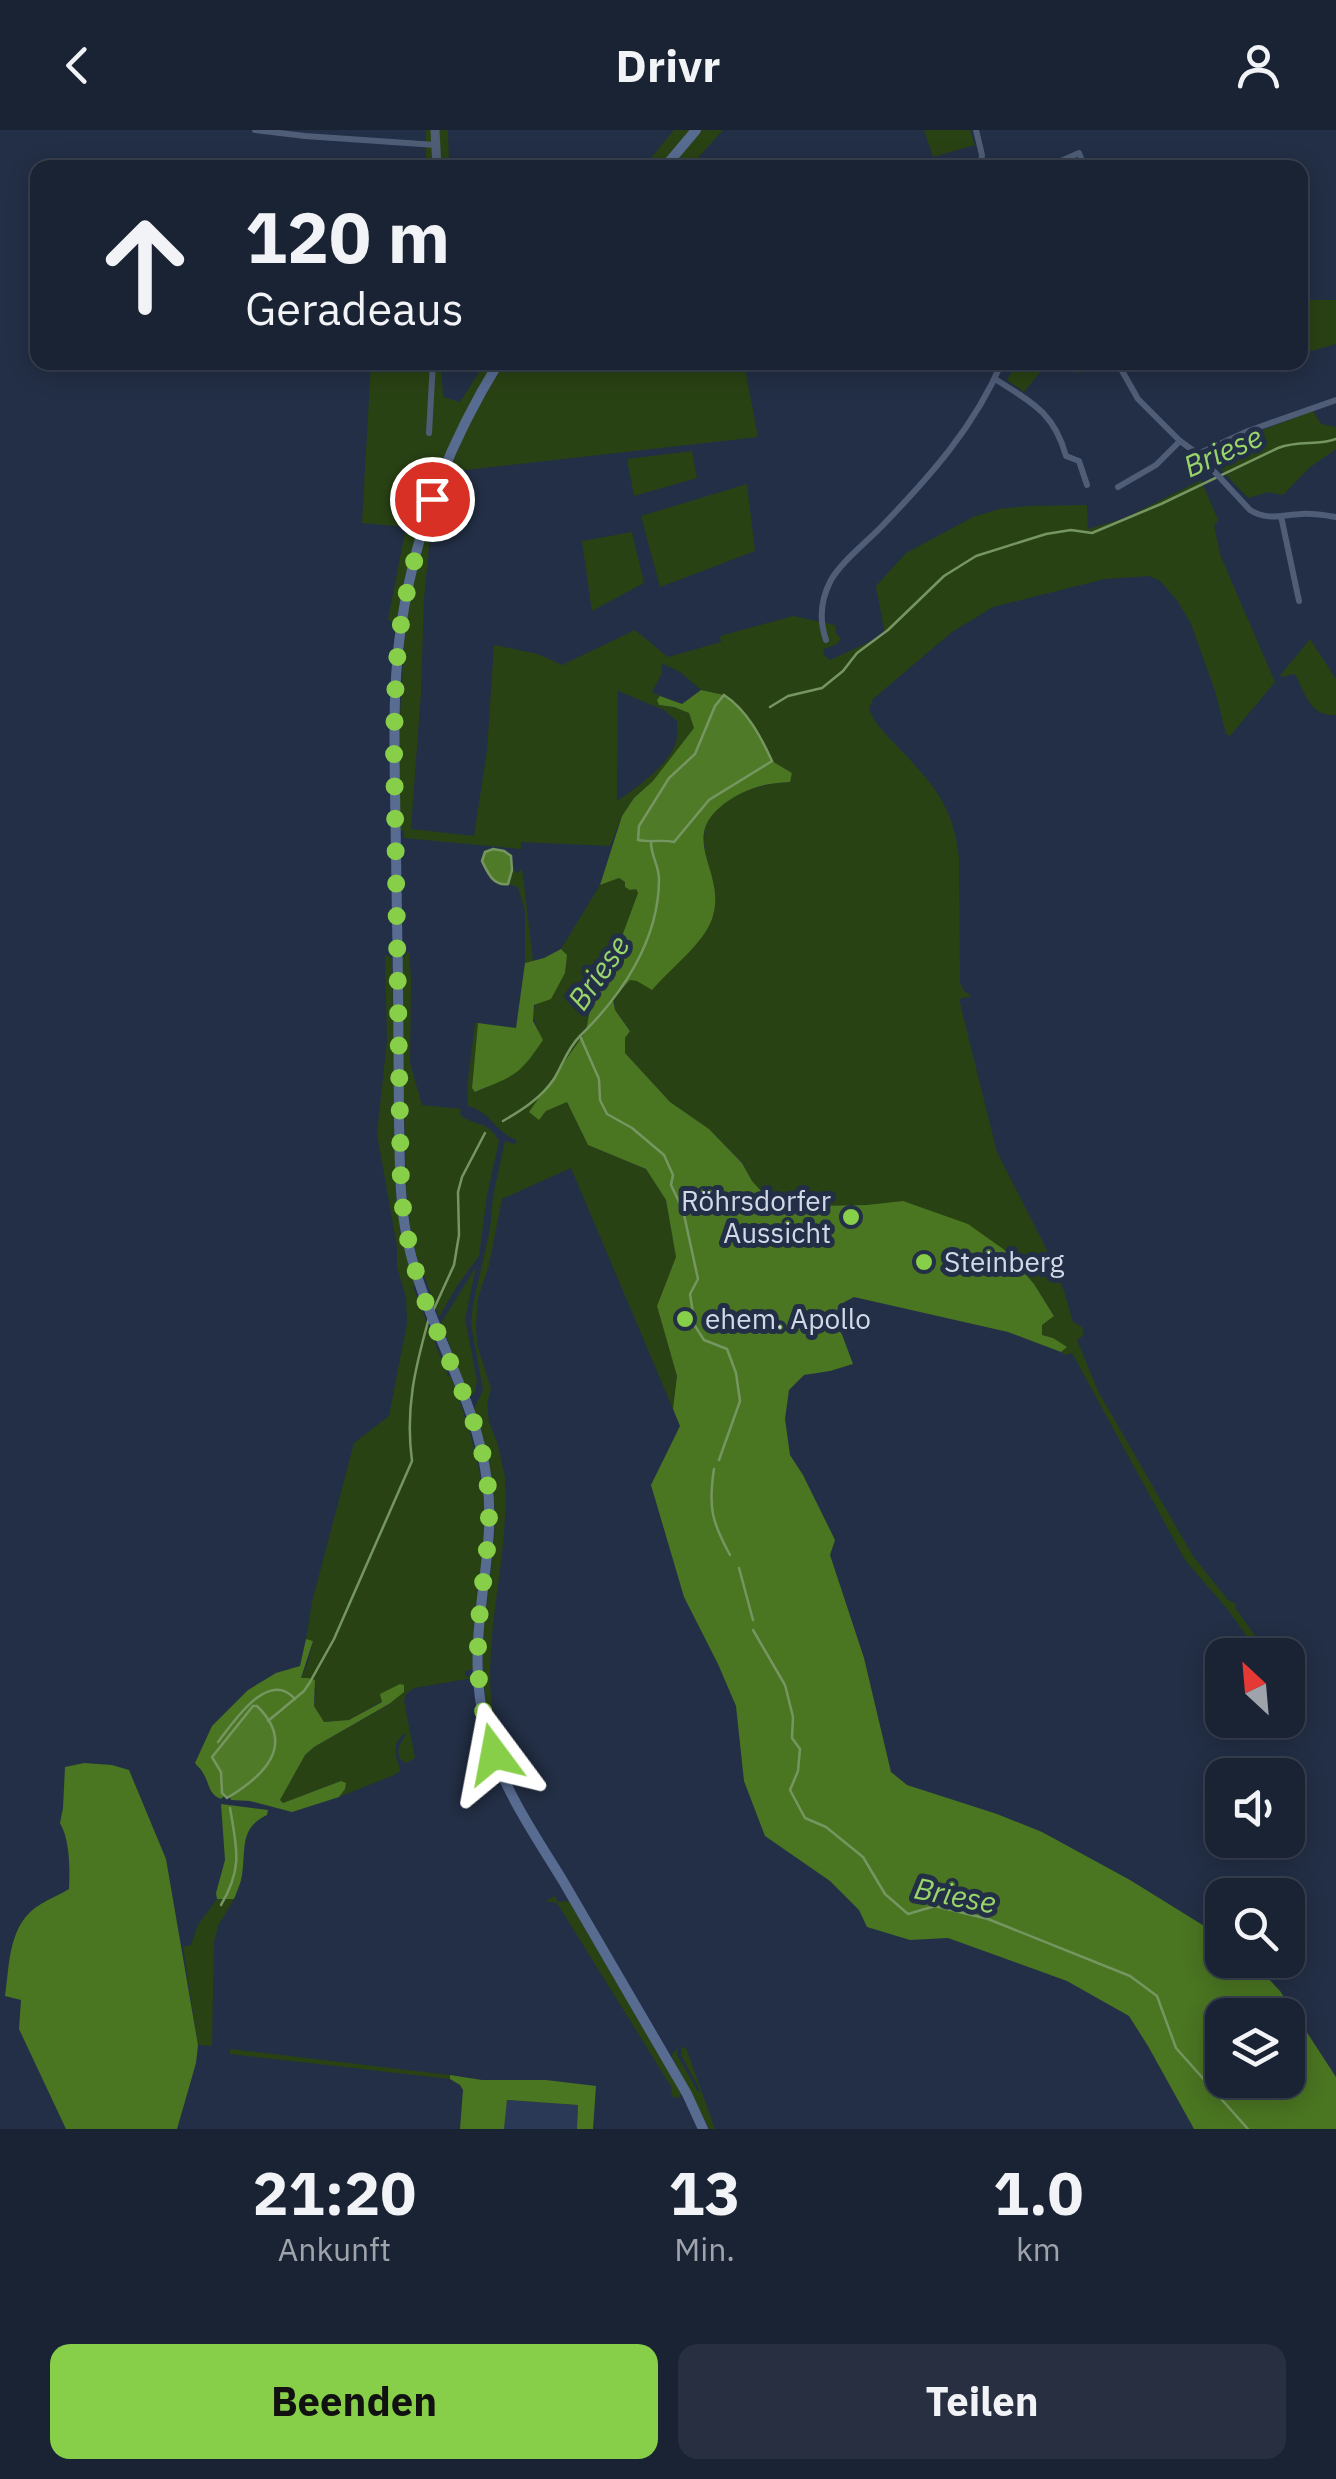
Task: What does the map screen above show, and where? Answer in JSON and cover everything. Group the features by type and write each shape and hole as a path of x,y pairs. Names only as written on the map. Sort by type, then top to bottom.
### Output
{"main road":[{"path":"671,160 696,130"},
{"path":"494,370 455,440 432,499 404,609 396,676 401,1187 406,1234 420,1284 470,1414 487,1481 490,1539 478,1645 479,1688 494,1754 703,2129"}],"street":[{"path":"255,130 436,145"},
{"path":"435,130 437,160"},
{"path":"976,130 981,160"},
{"path":"429,434 433,370"},
{"path":"826,640 821,608 832,578 936,468 966,430 999,370"},
{"path":"1122,370 1138,399 1258,516 1336,517"},
{"path":"995,379 1032,404 1054,425 1066,456 1079,461 1087,485"},
{"path":"1198,454 1248,431 1336,400"},
{"path":"1118,487 1156,464 1180,440"},
{"path":"1282,516 1298,601"}],"shaded area":[{"path":"426,130 448,130 449,160 426,160"},
{"path":"674,130 723,130 696,160 650,160"},
{"path":"924,130 970,130 975,145 933,157"},
{"path":"1308,300 1336,300 1336,344 1308,352"},
{"path":"371,370 441,370 443,397 460,402 481,370 745,370 758,437 456,471 451,490 431,527 411,829 474,836 487,750 494,645 538,654 562,665 635,630 668,657 721,642 720,636 793,616 835,625 841,639 824,649 823,654 830,660 885,635 876,586 906,553 973,517 999,509 1087,505 1088,529 1125,518 1201,480 1218,520 1214,526 1221,557 1275,682 1230,736 1226,734 1191,624 1177,600 1160,581 1149,576 1105,579 993,607 952,632 873,699 869,709 882,730 931,784 952,824 959,858 960,983 972,996 959,999 997,1152 1046,1248 1073,1322 1082,1327 1084,1335 1077,1340 1098,1391 1193,1556 1228,1600 1235,1603 1257,1638 1248,1638 1185,1560 1072,1353 1065,1355 1061,1352 1066,1347 1042,1335 1042,1325 1054,1315 1006,1251 867,1205 815,1206 762,1192 742,1162 709,1129 670,1102 625,1053 625,1038 630,1030 615,1010 614,998 630,980 649,977 674,964 701,938 712,917 715,895 705,849 709,819 718,808 744,792 789,782 792,773 772,761 749,721 724,695 701,690 680,672 661,663 662,673 652,692 660,696 659,705 689,713 694,728 653,782 634,798 610,846 521,842 521,849 404,838 404,831 399,830 398,753 405,626 388,620 406,527 362,523","holes":["618,691 664,710 677,721 674,748 653,774 617,801"]},
{"path":"1013,370 1042,370 1024,392 1007,380"},
{"path":"1313,411 1321,424 1336,427 1336,449 1309,468 1283,495 1268,492 1248,498 1208,456 1215,448"},
{"path":"692,451 697,478 634,496 627,459"},
{"path":"747,484 755,551 660,587 641,516"},
{"path":"632,532 644,583 592,611 582,541"},
{"path":"1310,639 1336,679 1336,715 1314,708 1295,674 1279,677"},
{"path":"701,690 724,695 715,706 695,754 669,778 639,826 638,840 674,841 709,800 772,761 792,773 790,782 745,791 714,813 704,841 714,885 712,919 694,947 652,990 630,980 613,999 615,1010 630,1031 625,1038 625,1053 670,1102 709,1129 742,1163 762,1192 815,1206 903,1201 968,1224 1006,1251 1034,1284 1054,1316 1042,1325 1042,1335 1067,1347 1061,1352 1008,1332 854,1297 839,1305 837,1321 853,1364 804,1375 789,1390 785,1419 790,1455 835,1540 830,1555 864,1658 891,1772 907,1785 1042,1832 1205,1926 1205,1978 1268,1978 1285,1998 1205,1998 1205,2098 1305,2098 1305,2029 1336,2077 1336,2129 1194,2129 1129,2016 1067,1981 948,1938 910,1940 867,1927 859,1910 830,1881 765,1836 744,1781 736,1706 684,1597 651,1485 680,1426 673,1409 677,1376 657,1306 676,1257 666,1200 646,1169 588,1145 567,1102 546,1111 539,1120 529,1112 586,1031 601,980 620,961 615,955 638,893 625,887 619,878 600,885 622,816 694,728 689,713 659,705 660,696 682,704"},
{"path":"724,695 746,716 772,761 709,800 674,842 638,840 639,826 669,778 695,754 715,706"},
{"path":"493,849 511,856 508,884 495,881 482,861 485,852"},
{"path":"522,868 533,961 525,963 525,911 518,887 508,884 512,870 518,873"},
{"path":"619,878 638,893 615,955 620,961 601,980 586,1031 530,1112 543,1116 567,1102 588,1145 646,1169 666,1200 676,1257 657,1306 677,1376 673,1409 571,1168 502,1199 478,1298 476,1325 477,1344 491,1389 487,1404 489,1422 505,1477 504,1533 490,1672 494,1716 501,1731 495,1733 490,1729 488,1716 483,1654 495,1515 489,1465 474,1409 483,1390 471,1324 505,1141 515,1144 517,1140 468,1106 475,1023 472,1088 476,1092 488,1087 538,1029 534,1010 567,956 561,949 600,885"},
{"path":"561,949 567,955 565,973 551,999 534,1005 533,1021 543,1040 515,1074 475,1092 472,1088 478,1023 516,1028 525,963"},
{"path":"409,952 410,1063 422,1105 461,1109 460,1115 486,1127 499,1141 479,1256 439,1317 421,1275 406,1188 401,963"},
{"path":"385,954 392,959 396,1188 401,1235 413,1287 465,1416 483,1495 485,1536 473,1669 465,1671 465,1676 473,1678 414,1688 406,1694 415,1758 406,1763 400,1757 398,1750 405,1733 396,1747 400,1771 394,1775 339,1797 341,1781 283,1803 280,1800 305,1755 390,1704 382,1701 349,1720 324,1722 314,1706 316,1688 301,1679 313,1641 306,1639 312,1602 354,1443 389,1416 407,1323 406,1297 397,1267 397,1246 377,1134 387,1041"},
{"path":"476,1267 465,1319 477,1381 475,1392 469,1397 441,1323"},
{"path":"306,1639 313,1641 301,1678 315,1680 314,1706 324,1722 349,1720 382,1702 380,1694 400,1684 404,1685 404,1692 314,1747 305,1755 280,1800 283,1803 341,1781 346,1783 339,1797 292,1812 231,1800 230,1796 271,1760 275,1750 271,1725 261,1709 212,1756 221,1772 224,1796 217,1797 195,1763 212,1726 248,1690 276,1673 300,1666"},
{"path":"253,1706 269,1720 275,1746 263,1770 227,1798 222,1793 221,1772 212,1757"},
{"path":"84,1763 129,1770 166,1859 198,2045 177,2129 66,2129 19,2029 21,2000 5,1996 12,1945 22,1922 41,1904 69,1889 68,1846 60,1823 65,1767"},
{"path":"221,1804 268,1810 248,1833 234,1899 217,1899 216,1893 225,1860"},
{"path":"555,1896 558,1902 569,1901 681,2093 679,2098 671,2096 672,2088 557,1903 545,1901"},
{"path":"217,1899 234,1899 218,1926 214,1942 212,2046 198,2045 183,1947 191,1945 198,1925"},
{"path":"680,2047 686,2048 715,2129 709,2129 673,2059 678,2048 677,2055 698,2092"},
{"path":"230,2049 450,2075 450,2079 230,2054"},
{"path":"450,2075 596,2086 593,2129 577,2129 578,2105 507,2100 504,2129 460,2129 463,2090"},
{"path":"506,2100 578,2105 577,2129 504,2129"}],"waterway":[{"name":"Briese","path":"770,707 788,696 822,688 944,576 976,556 1046,534 1071,530 1092,533 1278,448 1336,439"},
{"name":"Briese","path":"651,842 659,879 653,924 623,984 580,1036 599,1079 600,1100 607,1114 632,1128 664,1155 673,1175 671,1185 683,1210 698,1279 690,1294 695,1326 704,1340 727,1349 736,1373 740,1401 719,1460"},
{"path":"503,1121 543,1092 580,1036"},
{"path":"433,1311 454,1265 462,1177 485,1133"},
{"path":"268,1721 304,1691 334,1639 412,1461 413,1389 429,1318"},
{"name":"Briese","path":"714,1469 713,1514 730,1555"},
{"name":"Briese","path":"739,1568 753,1620"},
{"name":"Briese","path":"753,1630 785,1685 793,1717 792,1738 800,1749 798,1771 790,1790 805,1818 826,1827 863,1857 885,1894 908,1914 935,1906 988,1919 1130,1976 1157,1996 1176,2048 1248,2129"},
{"path":"218,1742 242,1712 263,1694 285,1691 295,1699"},
{"path":"221,1905 235,1869 230,1808"}],"place":[{"name":"Röhrsdorfer Aussicht","path":"851,1217"},
{"name":"Steinberg","path":"924,1262"},
{"name":"ehem. Apollo","path":"685,1319"}],"route":[{"path":"432,499 404,609 396,676 401,1187 411,1255 467,1404 485,1466 490,1539 478,1645 479,1688 494,1754"}]}
